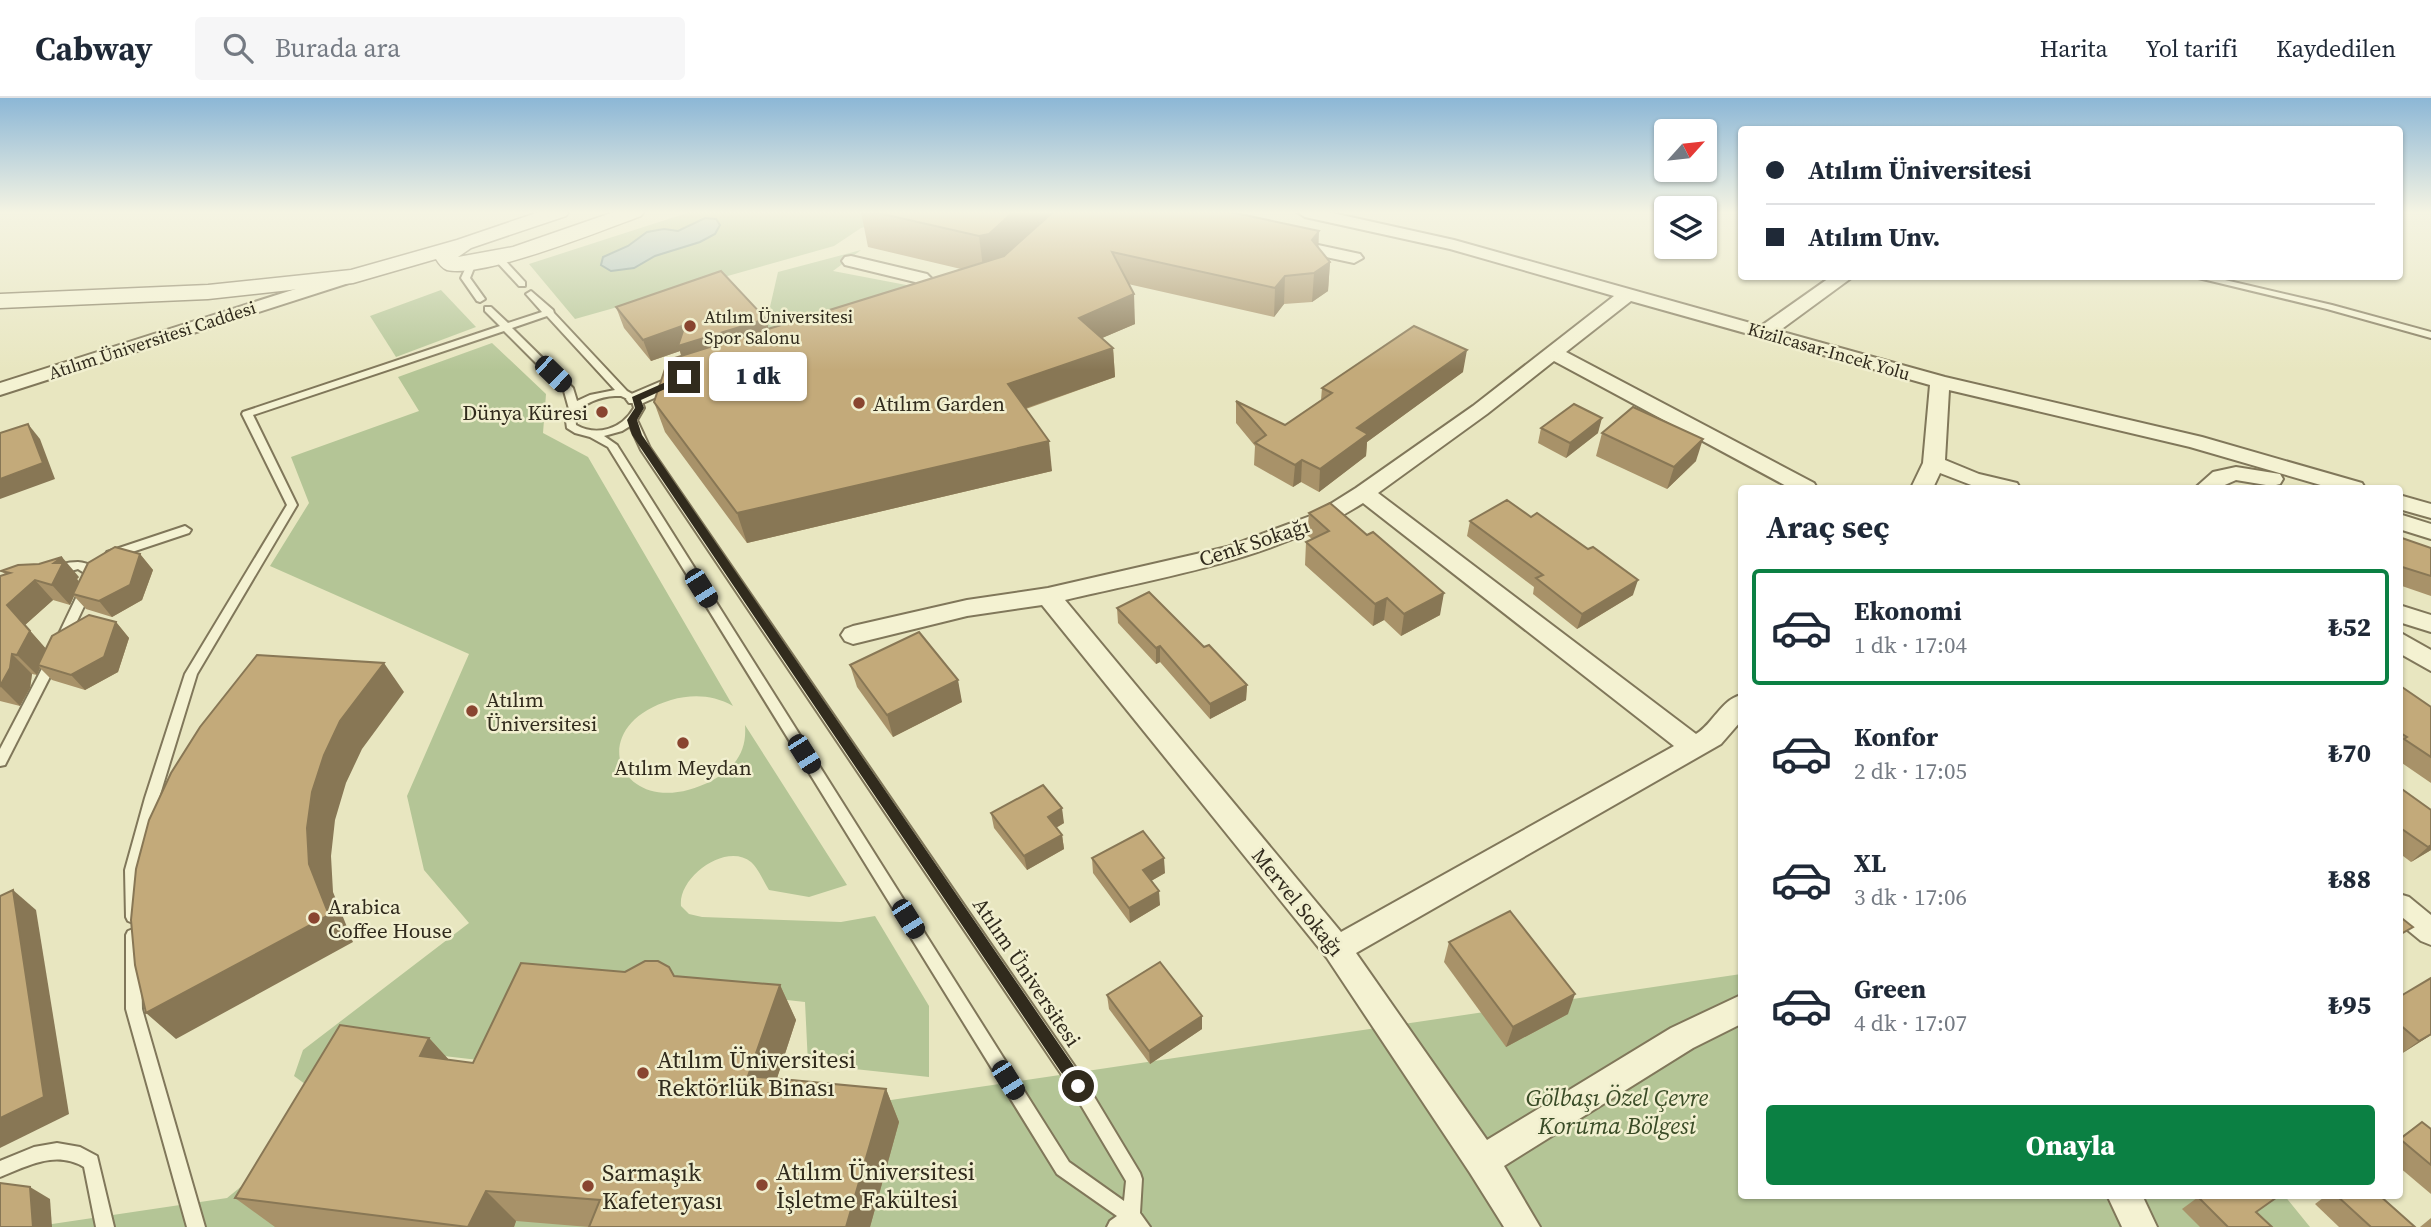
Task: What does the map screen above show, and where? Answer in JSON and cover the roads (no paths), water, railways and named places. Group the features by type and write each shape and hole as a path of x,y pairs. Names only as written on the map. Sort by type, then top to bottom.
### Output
{"street":[{"name":"Atılım Üniversitesi Caddesi","path":"0,389 353,276 410,265"},
{"path":"865,265 921,278 930,286 930,300"},
{"name":"Kizilcasar-Incek Yolu","path":"1523,265 1940,383 2195,442 2344,485"},
{"path":"0,301 208,292 353,276"},
{"path":"1766,332 1839,280"},
{"path":"907,307 952,293"},
{"name":"Cenk Sokağı","path":"853,635 967,608 1048,596 1232,553 1321,520 1364,494 1629,293"},
{"path":"1553,353 1799,485"},
{"path":"629,396 709,369"},
{"path":"1923,485 1934,463 1940,383"},
{"path":"1934,463 1973,480 1996,485"},
{"path":"2209,485 2230,473 2254,473 2290,485"},
{"path":"1364,494 1694,747"},
{"path":"2403,503 2431,511"},
{"path":"2403,523 2431,532"},
{"name":"Mervel Sokağı","path":"1048,596 1337,949 1482,1161 1523,1227"},
{"path":"2403,614 2431,624"},
{"path":"2403,644 2431,662"},
{"path":"1337,949 1550,831 1712,737 1738,707"},
{"path":"2403,909 2431,932"},
{"path":"1482,1161 1682,1038 1738,1010"},
{"path":"2126,1199 2140,1227"}],"lane":[{"path":"467,265 465,278 480,299"},
{"path":"504,265 522,284"},
{"path":"2238,281 2431,335"},
{"path":"531,294 550,312 629,396 639,408 632,420 615,430 593,434 570,426 568,420 573,409 596,396 629,396"},
{"path":"488,309 569,390 573,409"},
{"path":"197,1227 134,1009 132,870 191,674 292,505 247,414 550,312"},
{"name":"Atılım Üniversitesi","path":"632,420 645,448 1078,1086 1134,1178 1136,1221"},
{"path":"593,434 612,445 1063,1168 1136,1221"},
{"path":"36,578 185,530"},
{"path":"0,761 48,671 92,577 88,568 81,565"},
{"path":"0,1170 42,1152 71,1151 82,1155 91,1162 105,1227"},
{"path":"1116,1227 1136,1221"}],"water":[{"path":"601,265 640,265 611,271"}],"place":[{"name":"Atılım Üniversitesi Spor Salonu","path":"690,326"},
{"name":"Atılım Garden","path":"859,403"},
{"name":"Dünya Küresi","path":"602,412"},
{"name":"Atılım Üniversitesi","path":"472,711"},
{"name":"Atılım Meydan","path":"683,743"},
{"name":"Arabica Coffee House","path":"314,918"},
{"name":"Atılım Üniversitesi Rektörlük Binası","path":"643,1073"},
{"name":"Atılım Üniversitesi İşletme Fakültesi","path":"762,1185"},
{"name":"Sarmaşık Kafeteryası","path":"588,1186"}],"park label":[{"name":"Gölbaşı Özel Çevre Koruma Bölgesi","path":"1617,1111"}]}
